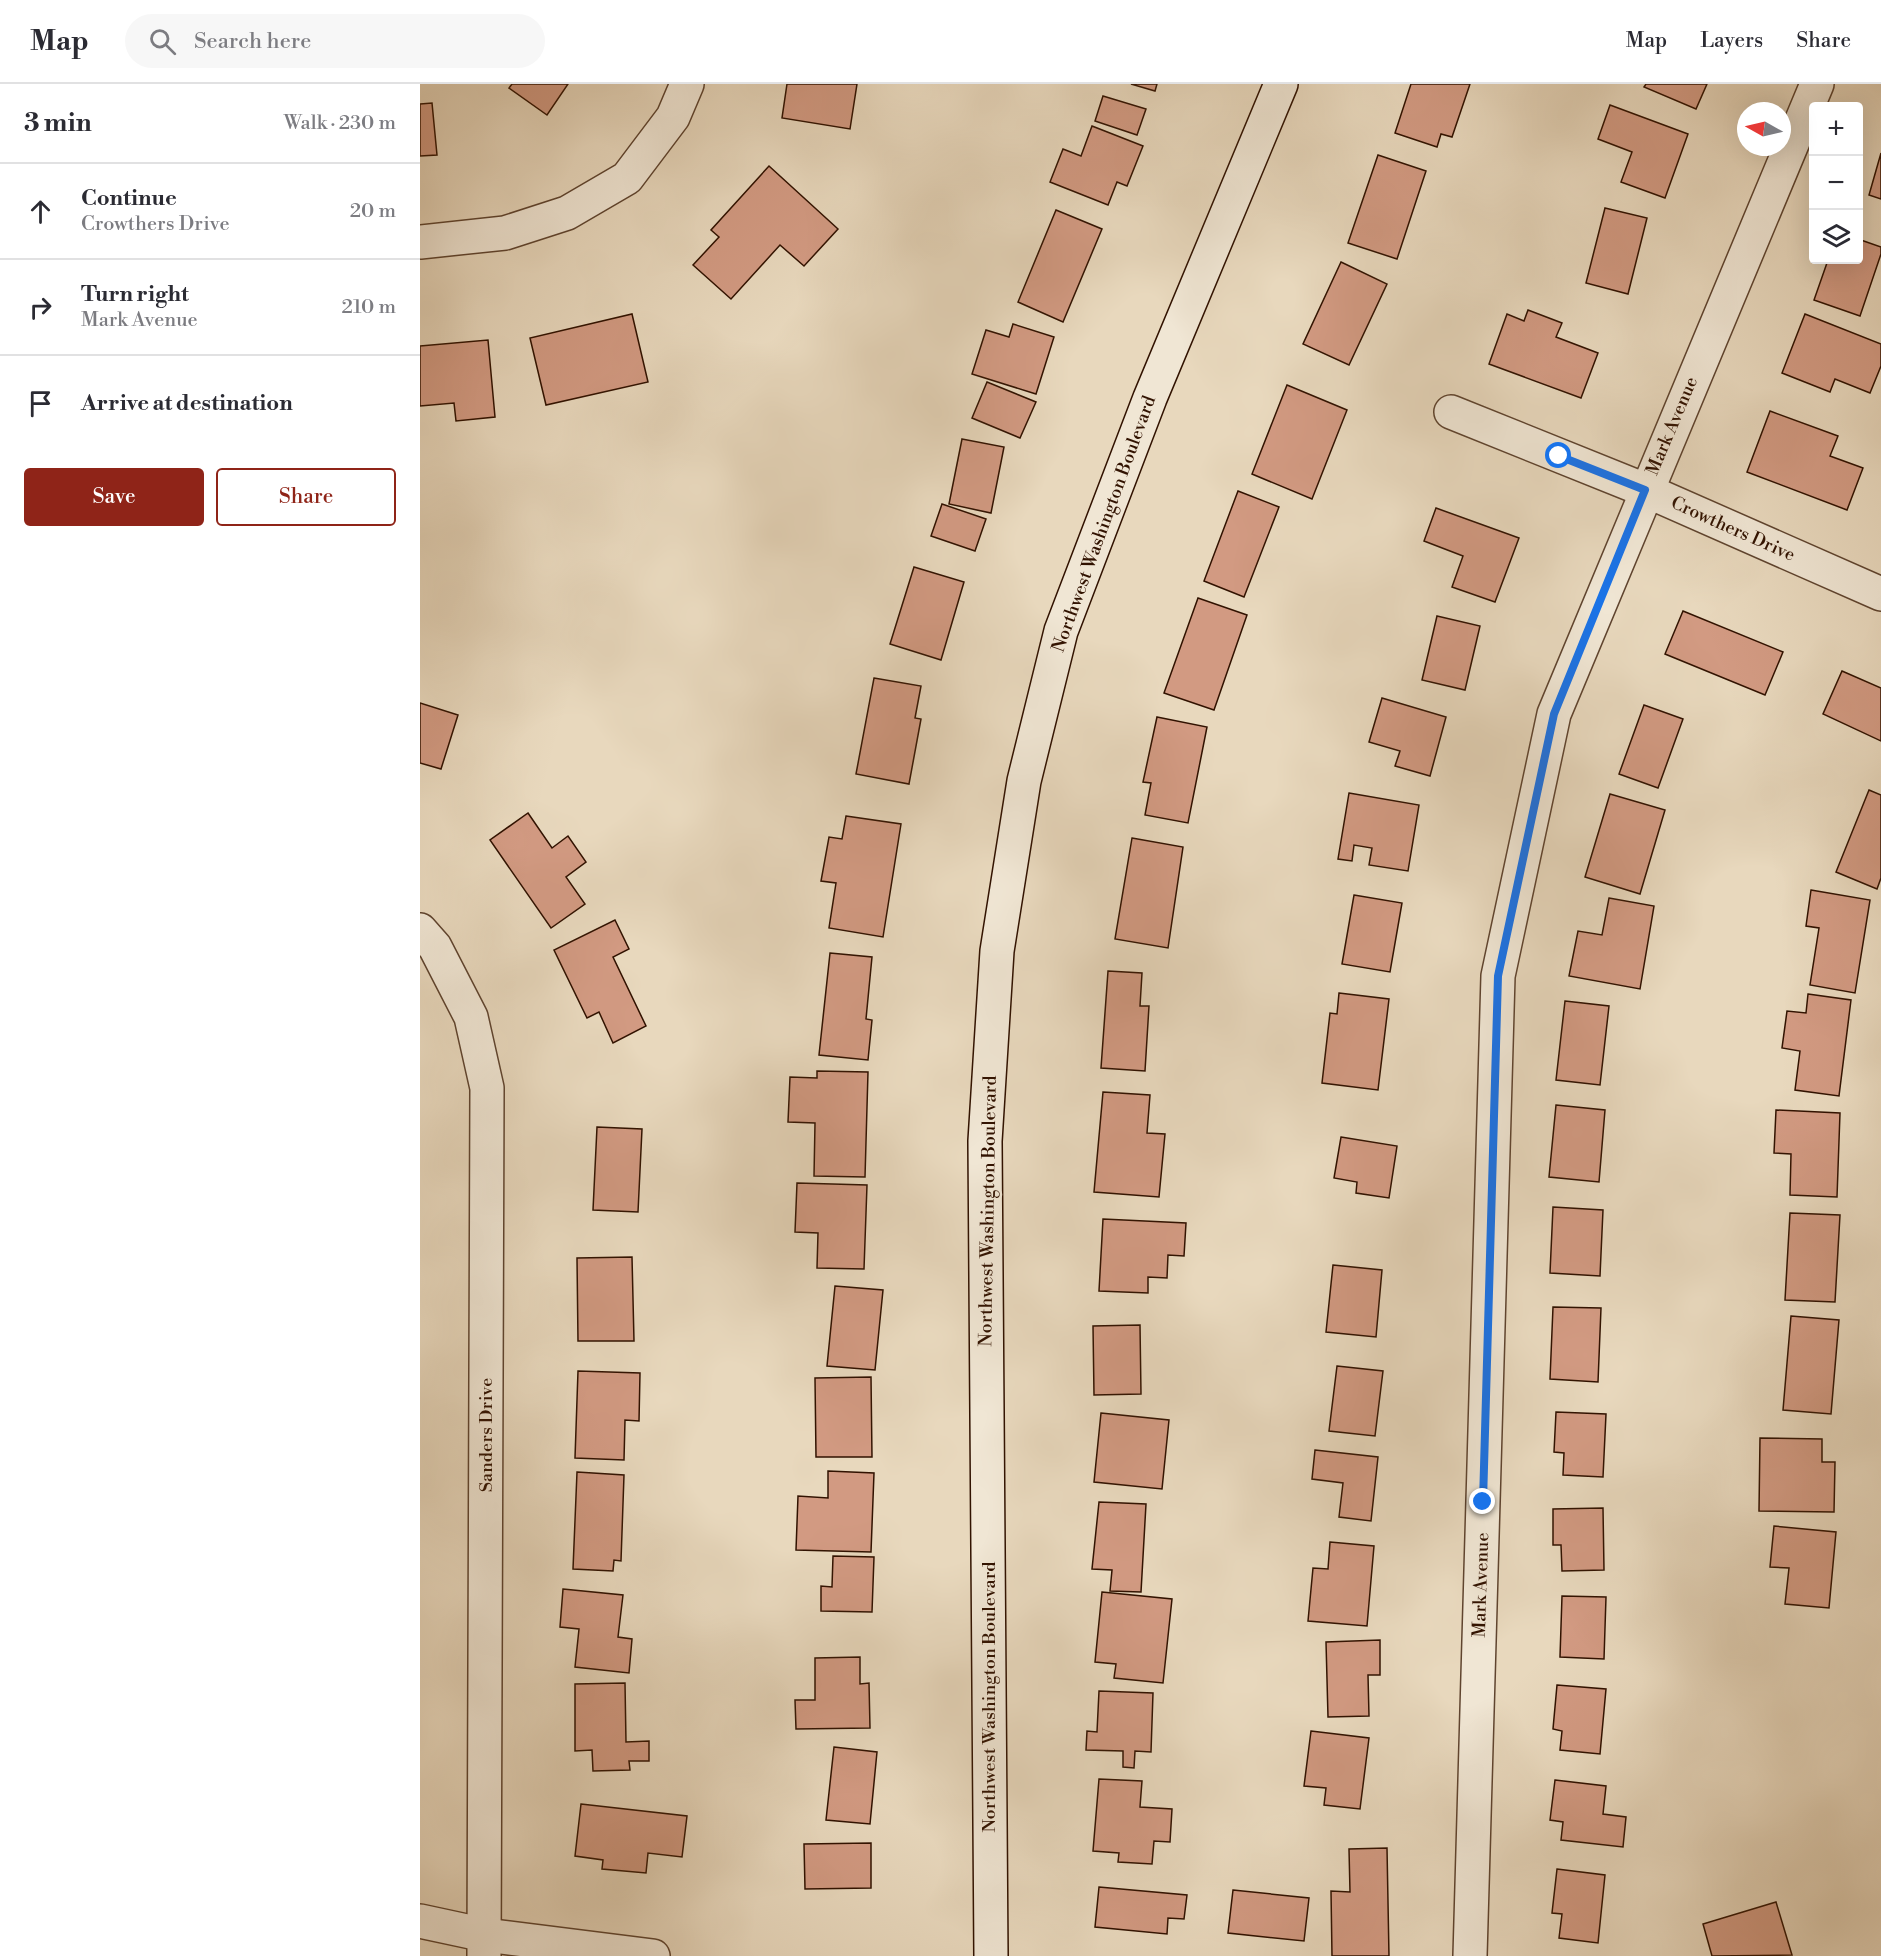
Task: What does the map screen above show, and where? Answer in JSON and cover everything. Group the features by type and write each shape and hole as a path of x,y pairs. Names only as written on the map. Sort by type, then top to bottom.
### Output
{"street":[{"path":"420,242 505,233 567,213 627,178 673,117 687,84"},
{"name":"Northwest Washington Boulevard","path":"991,1956 985,1142 997,951 1024,781 1061,631 1150,398 1281,84"},
{"name":"Mark Avenue","path":"1470,1956 1498,976 1554,714 1645,490 1817,84"},
{"name":"Crowthers Drive","path":"1451,412 1645,490 1881,594"},
{"name":"Sanders Drive","path":"420,930 435,947 471,1017 486,1088 484,1946"},
{"path":"420,1921 484,1946 653,1956"}],"building":[{"path":"512,84 568,84 547,115 509,88"},
{"path":"787,84 857,84 850,129 782,118"},
{"path":"1131,84 1157,84 1155,91"},
{"path":"1411,84 1470,84 1452,137 1441,134 1437,147 1395,133"},
{"path":"1646,84 1707,84 1696,109 1644,87"},
{"path":"1103,96 1146,109 1137,135 1095,121"},
{"path":"432,103 437,155 420,156 420,104"},
{"path":"1610,105 1688,134 1665,198 1621,182 1632,152 1598,139"},
{"path":"1092,126 1143,146 1127,186 1117,182 1108,205 1050,182 1063,149 1081,156"},
{"path":"1881,153 1881,199 1869,195"},
{"path":"1378,155 1426,171 1397,259 1348,243"},
{"path":"769,166 838,229 804,266 780,245 731,299 693,265 719,237 711,230"},
{"path":"1605,208 1647,218 1628,294 1586,283"},
{"path":"1056,210 1102,229 1063,322 1018,302"},
{"path":"1863,241 1881,247 1881,254 1860,316 1814,300 1827,264 1863,264"},
{"path":"1341,262 1387,284 1349,365 1303,344"},
{"path":"1528,310 1562,323 1556,337 1598,353 1581,398 1489,364 1507,314 1524,321"},
{"path":"632,314 648,382 546,405 530,338"},
{"path":"1805,314 1881,344 1881,366 1870,393 1835,379 1830,392 1782,373"},
{"path":"1013,324 1054,337 1036,394 972,374 986,330 1009,337"},
{"path":"488,340 495,417 456,421 454,403 420,406 420,346"},
{"path":"987,382 1036,402 1020,438 972,418"},
{"path":"1287,385 1347,410 1312,499 1252,474"},
{"path":"1770,411 1838,436 1830,456 1863,468 1847,510 1747,472"},
{"path":"962,439 1004,447 991,513 949,504"},
{"path":"1238,491 1279,507 1244,597 1204,581"},
{"path":"942,504 986,519 975,551 931,536"},
{"path":"1436,508 1519,538 1495,602 1452,587 1463,556 1424,541"},
{"path":"914,567 964,582 941,660 890,644"},
{"path":"1198,598 1247,615 1214,710 1164,693"},
{"path":"1683,611 1783,652 1765,695 1665,654"},
{"path":"1437,616 1480,626 1465,690 1422,680"},
{"path":"1842,671 1881,688 1881,741 1823,714"},
{"path":"874,678 921,686 915,718 921,719 909,784 856,774"},
{"path":"1382,698 1446,717 1430,776 1395,766 1400,751 1369,742"},
{"path":"420,703 458,715 441,769 420,763"},
{"path":"1644,705 1683,719 1658,788 1619,774"},
{"path":"1157,717 1207,727 1188,823 1145,815 1151,783 1143,782"},
{"path":"1869,790 1881,795 1881,878 1877,889 1836,872"},
{"path":"1349,793 1419,805 1408,871 1369,865 1372,848 1354,845 1352,861 1338,859"},
{"path":"1610,794 1665,810 1640,894 1585,877"},
{"path":"528,813 552,848 568,836 586,862 566,877 585,904 551,928 490,840"},
{"path":"846,816 901,824 883,937 829,928 836,883 821,881 829,837 842,839"},
{"path":"1132,838 1183,847 1168,948 1115,939"},
{"path":"1811,890 1870,900 1855,993 1810,985 1819,928 1806,926"},
{"path":"1354,895 1402,903 1390,972 1342,964"},
{"path":"1609,898 1654,906 1640,989 1569,976 1578,931 1602,935"},
{"path":"615,920 629,949 613,957 646,1026 613,1043 599,1012 587,1018 554,950"},
{"path":"830,953 872,957 866,1019 872,1020 868,1060 819,1055"},
{"path":"1108,971 1142,973 1140,1006 1149,1006 1145,1071 1101,1068"},
{"path":"1339,993 1389,999 1378,1090 1322,1083 1330,1013 1337,1014"},
{"path":"1808,994 1851,1000 1839,1096 1795,1090 1800,1051 1782,1048 1787,1011 1806,1013"},
{"path":"1565,1001 1609,1006 1600,1085 1556,1080"},
{"path":"817,1071 868,1072 865,1177 814,1176 815,1123 788,1122 790,1077 817,1078"},
{"path":"1103,1092 1150,1095 1147,1133 1165,1134 1159,1197 1094,1192"},
{"path":"1556,1105 1605,1110 1599,1182 1549,1177"},
{"path":"1776,1110 1840,1113 1837,1197 1790,1195 1791,1154 1774,1153"},
{"path":"597,1127 642,1129 638,1212 593,1210"},
{"path":"1341,1137 1397,1146 1389,1198 1356,1193 1357,1182 1334,1178"},
{"path":"797,1183 867,1185 864,1269 817,1268 818,1233 795,1232"},
{"path":"1553,1207 1603,1210 1600,1276 1550,1273"},
{"path":"1790,1213 1840,1215 1835,1302 1785,1300"},
{"path":"1103,1219 1186,1223 1184,1256 1168,1255 1167,1278 1148,1277 1148,1293 1099,1291"},
{"path":"632,1257 634,1341 578,1341 577,1258"},
{"path":"1333,1265 1382,1270 1376,1337 1326,1332"},
{"path":"835,1286 883,1290 875,1370 827,1366"},
{"path":"1553,1307 1601,1308 1598,1382 1550,1379"},
{"path":"1791,1316 1839,1320 1831,1414 1783,1410"},
{"path":"1140,1325 1141,1394 1094,1395 1093,1326"},
{"path":"1337,1366 1383,1371 1375,1436 1329,1431"},
{"path":"578,1371 640,1373 639,1421 625,1420 624,1460 575,1458"},
{"path":"871,1377 872,1457 816,1457 815,1378"},
{"path":"1556,1412 1606,1414 1603,1477 1563,1475 1564,1453 1554,1452"},
{"path":"1101,1413 1169,1420 1162,1489 1094,1482"},
{"path":"1760,1438 1822,1439 1822,1462 1835,1462 1834,1512 1759,1511"},
{"path":"1315,1450 1378,1457 1371,1521 1339,1517 1343,1483 1312,1479"},
{"path":"828,1471 874,1473 871,1552 796,1550 798,1496 828,1498"},
{"path":"577,1472 624,1475 621,1561 614,1560 613,1571 573,1569"},
{"path":"1099,1502 1146,1504 1141,1592 1110,1591 1112,1570 1092,1569"},
{"path":"1603,1508 1604,1570 1562,1571 1561,1545 1553,1545 1553,1509"},
{"path":"1774,1526 1836,1532 1829,1608 1785,1604 1789,1568 1770,1567"},
{"path":"1330,1542 1374,1546 1367,1626 1308,1621 1313,1568 1328,1569"},
{"path":"833,1556 874,1557 872,1612 821,1611 821,1586 832,1587"},
{"path":"563,1589 623,1595 618,1637 632,1639 629,1673 575,1667 579,1629 560,1627"},
{"path":"1102,1592 1172,1599 1163,1683 1114,1678 1116,1664 1095,1662"},
{"path":"1562,1596 1606,1597 1604,1659 1560,1657"},
{"path":"1380,1640 1380,1675 1368,1675 1369,1716 1328,1717 1326,1642"},
{"path":"860,1657 860,1684 869,1683 870,1728 796,1729 795,1700 815,1700 815,1658"},
{"path":"625,1683 626,1742 649,1741 649,1761 629,1761 630,1770 593,1771 592,1750 575,1751 575,1684"},
{"path":"1557,1685 1606,1689 1600,1754 1560,1750 1562,1731 1553,1729"},
{"path":"1099,1691 1153,1693 1151,1752 1135,1751 1134,1768 1123,1767 1123,1751 1086,1750 1087,1731 1097,1732"},
{"path":"1311,1731 1369,1738 1360,1809 1324,1805 1326,1788 1304,1786"},
{"path":"834,1747 877,1752 870,1824 826,1820"},
{"path":"1099,1779 1142,1781 1140,1807 1172,1809 1170,1842 1154,1841 1152,1864 1118,1862 1119,1853 1093,1851"},
{"path":"1555,1780 1606,1786 1603,1814 1626,1817 1623,1847 1561,1840 1563,1822 1550,1820"},
{"path":"581,1804 687,1816 682,1857 648,1853 646,1873 602,1869 603,1860 575,1856"},
{"path":"871,1843 871,1888 805,1889 804,1844"},
{"path":"1387,1848 1389,1956 1332,1956 1331,1891 1350,1892 1349,1849"},
{"path":"1557,1869 1605,1875 1598,1943 1559,1938 1562,1914 1552,1913"},
{"path":"1099,1887 1187,1895 1184,1919 1168,1918 1167,1934 1095,1927"},
{"path":"1233,1890 1309,1898 1304,1941 1228,1933"},
{"path":"1776,1902 1792,1955 1712,1956 1703,1924"}],"route":[{"path":"1483,1502 1498,976 1554,714 1645,490 1559,456"}]}
